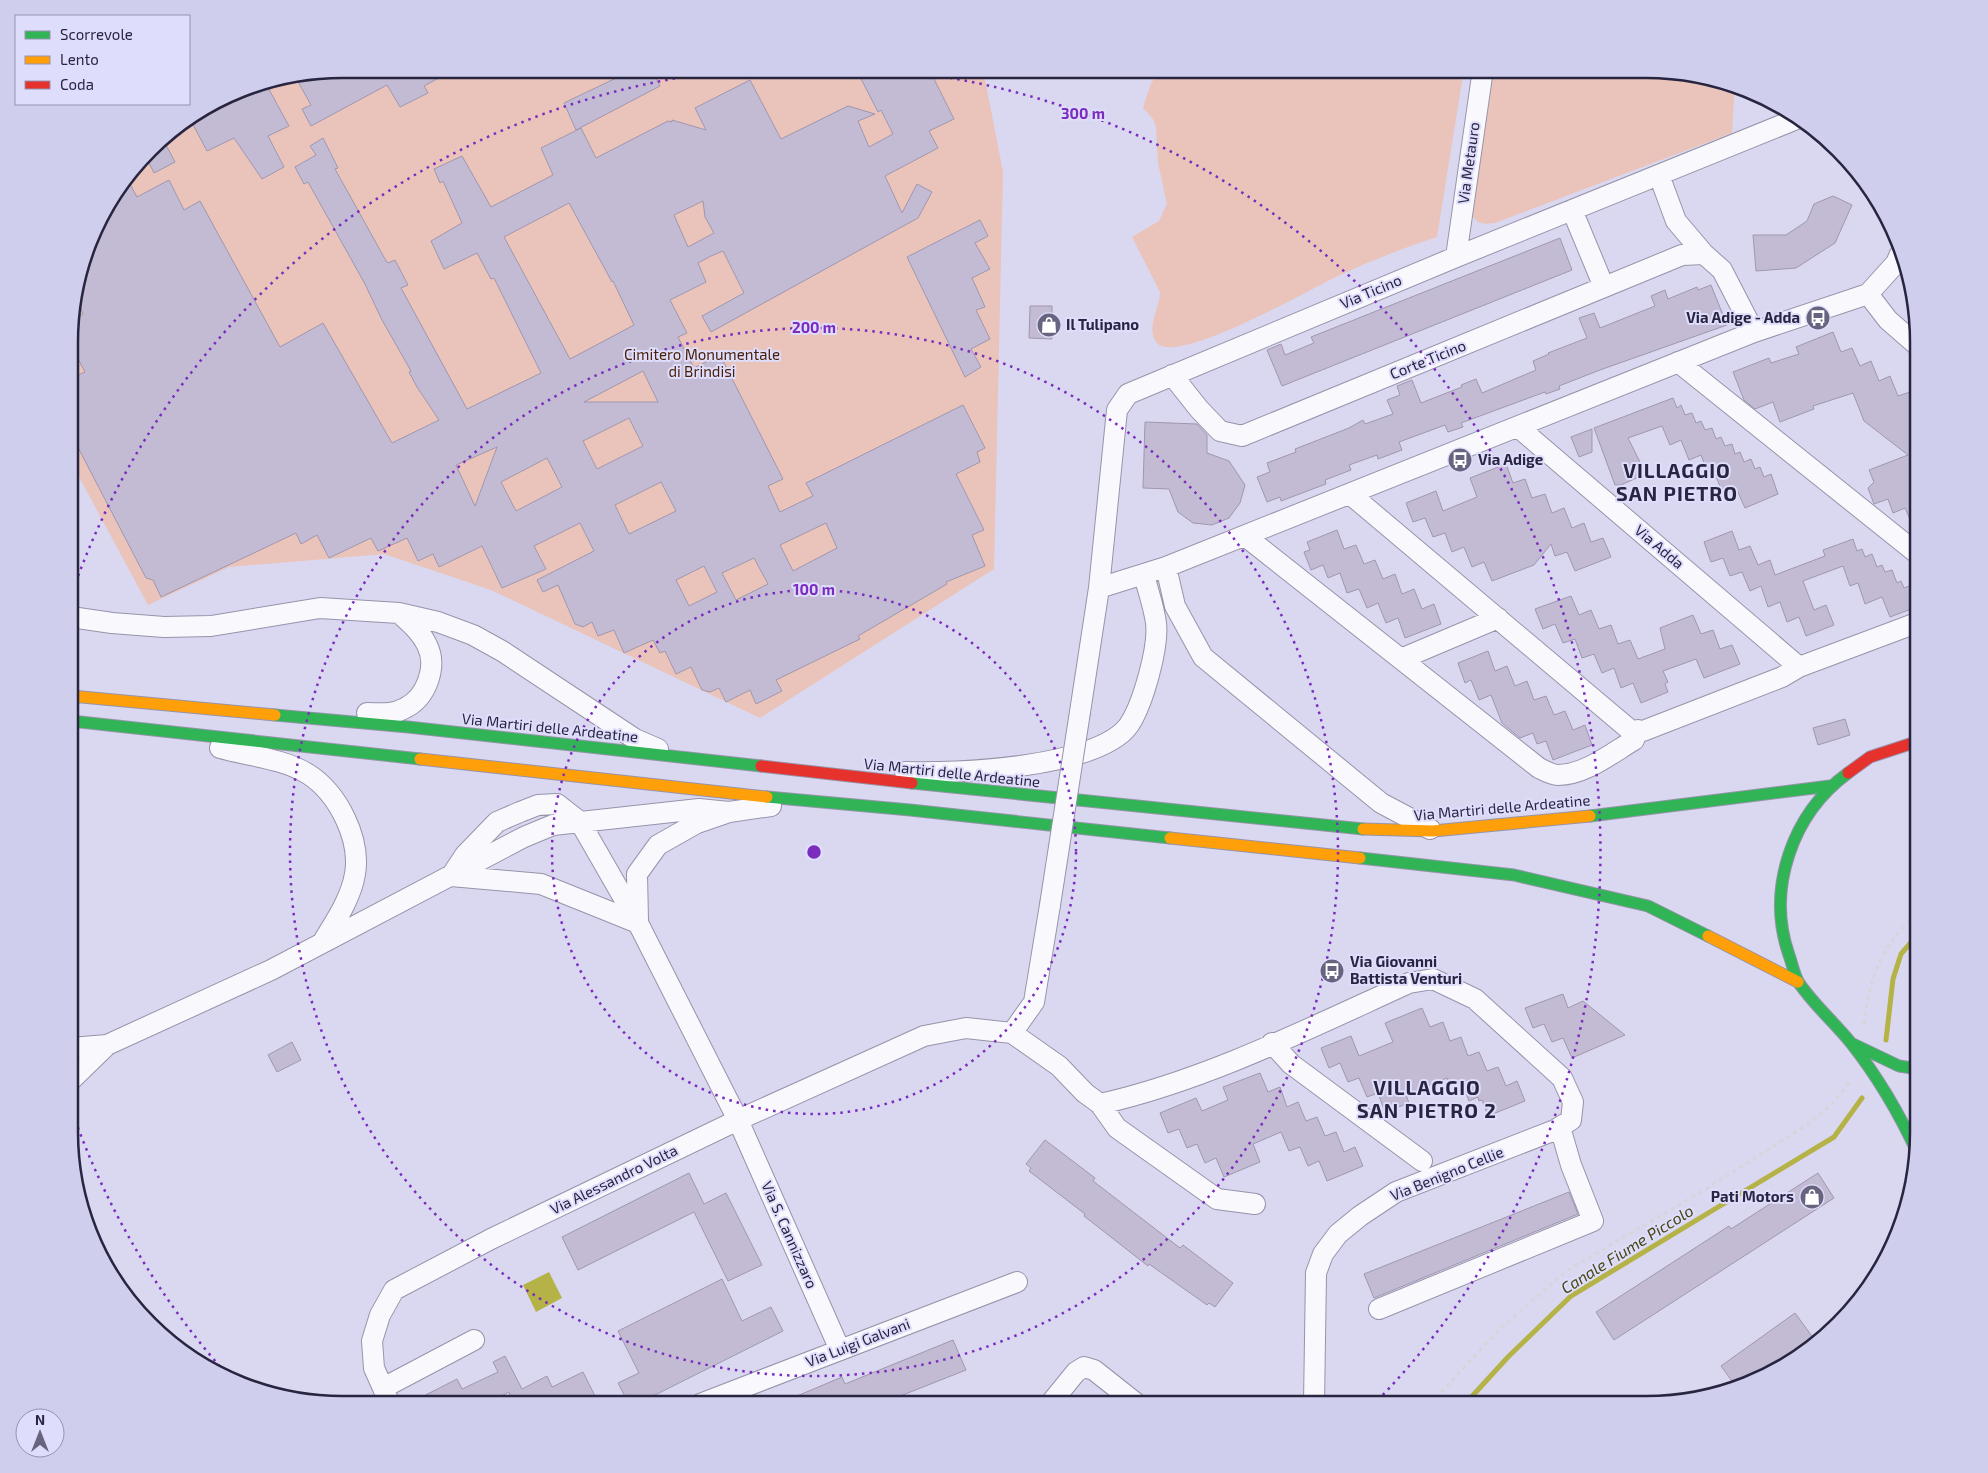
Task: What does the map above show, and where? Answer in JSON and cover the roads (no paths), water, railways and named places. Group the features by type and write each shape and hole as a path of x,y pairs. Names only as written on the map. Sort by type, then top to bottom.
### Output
{"street":[{"name":"Via Metauro","path":"1456,257 1482,77"},
{"name":"Via Ticino","path":"1012,1033 1034,1002 1099,588 1117,410 1128,394 1456,257 1792,121"},
{"path":"1659,175 1676,221 1704,254 1722,270 1754,332"},
{"path":"1572,210 1604,287"},
{"name":"Corte Ticino","path":"1172,375 1199,409 1220,431 1242,436 1682,255 1704,254"},
{"path":"1099,588 1166,567 1754,332 1868,294 1898,259"},
{"path":"1868,294 1888,320 1910,339"},
{"path":"1678,362 1910,548"},
{"name":"Via Adda","path":"1518,427 1799,667"},
{"path":"1350,494 1630,730 1643,731 1782,677 1799,667 1910,625"},
{"path":"1245,536 1539,768 1557,775 1592,764 1634,740 1638,730"},
{"path":"1166,567 1175,606 1203,657 1381,803 1434,831"},
{"path":"794,771 838,768 918,772 1036,765 1107,744 1129,725 1149,679 1156,624 1144,575"},
{"path":"77,618 112,623 211,626 320,608 399,613 438,622 473,635 502,651 635,739 678,757"},
{"path":"306,718 329,711 388,714 405,708 423,693 431,671 428,647 418,631 399,613"},
{"path":"1401,659 1498,618"},
{"name":"Via Martiri delle Ardeatine","path":"77,697 306,718 1340,828 1434,831 1610,814 1830,786"},
{"path":"77,722 799,801 910,810 1514,875 1648,906 1798,982 1852,1044 1899,1114 1910,1137"},
{"path":"173,731 222,749 272,760 308,775 334,800 348,824 354,847 355,874 344,907 324,940"},
{"path":"1798,982 1781,932 1782,879 1798,828 1830,786 1870,757 1910,744"},
{"path":"450,876 541,884 638,923 637,874 658,845 697,823 729,812 799,801"},
{"path":"77,1074 107,1045 272,970 324,940 524,836 553,826 580,822 700,809 729,812"},
{"name":"Via S. Cannizzaro","path":"580,822 638,923 738,1120 840,1350"},
{"name":"Via Benigno Cellie","path":"1272,1043 1409,983 1433,979 1474,999 1562,1078 1573,1102 1571,1120 1560,1127 1396,1192 1360,1216 1338,1234 1323,1254 1316,1274 1314,1396"},
{"name":"Via Alessandro Volta","path":"386,1396 374,1368 372,1341 380,1315 394,1290 491,1239 738,1120 924,1036 966,1028 1012,1033"},
{"path":"1012,1033 1059,1066 1085,1093 1100,1104 1118,1128 1217,1199 1255,1204"},
{"path":"1100,1104 1128,1098 1223,1064 1272,1043 1291,1064 1422,1162"},
{"path":"1852,1044 1899,1066 1910,1067"},
{"path":"77,1047 107,1045"},
{"path":"1379,1309 1593,1221 1571,1165 1560,1127"},
{"name":"Via Luigi Galvani","path":"721,1396 1017,1282"},
{"path":"386,1396 474,1340"},
{"path":"1056,1396 1076,1372 1084,1367 1094,1370 1127,1396"}],"waterway":[{"name":"Canale Fiume Piccolo","path":"1886,1040 1893,979 1901,954 1910,944"},
{"name":"Canale Fiume Piccolo","path":"1472,1396 1508,1357 1571,1296 1834,1137 1862,1098"}],"place":[{"name":"Via Adige - Adda","path":"1818,318"},
{"name":"Il Tulipano","path":"1049,325"},
{"name":"Via Adige","path":"1460,460"},
{"name":"Via Giovanni Battista Venturi","path":"1332,971"},
{"name":"Pati Motors","path":"1812,1197"}],"district":[{"name":"VILLAGGIO SAN PIETRO","path":"1677,482"},
{"name":"VILLAGGIO SAN PIETRO 2","path":"1427,1100"}],"park label":[{"name":"Cimitero Monumentale di Brindisi","path":"702,364"}]}
